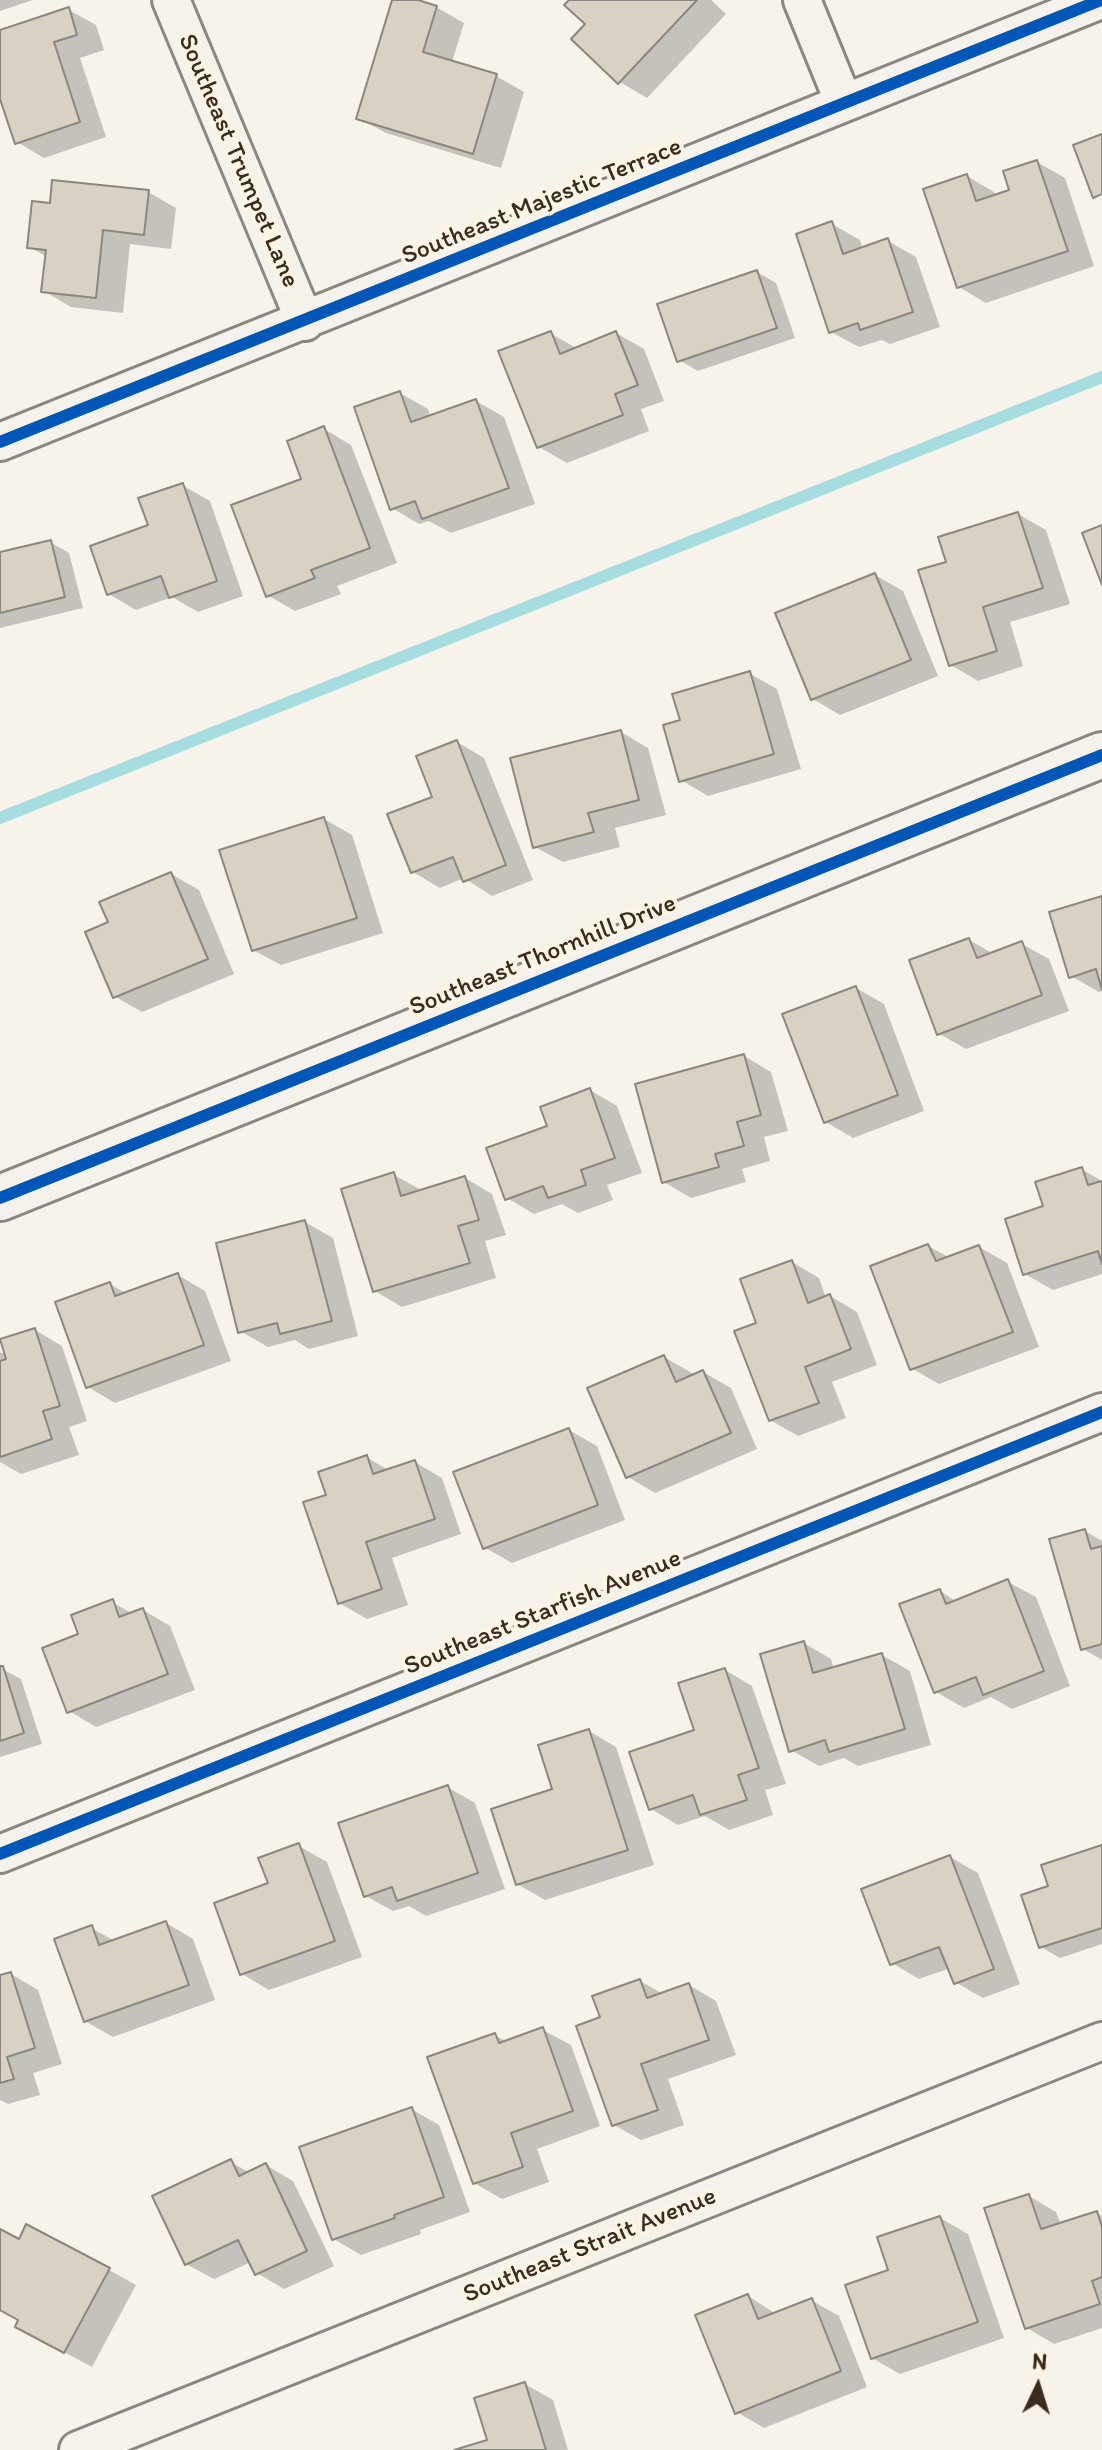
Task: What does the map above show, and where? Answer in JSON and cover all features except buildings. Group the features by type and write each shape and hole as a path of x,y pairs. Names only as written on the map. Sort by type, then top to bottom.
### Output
{"street":[{"name":"Southeast Trumpet Lane","path":"171,0 305,322"},
{"path":"802,0 844,103"},
{"name":"Southeast Majestic Terrace","path":"0,442 1101,0"},
{"name":"Southeast Thornhill Drive","path":"0,1198 1102,755"},
{"name":"Southeast Starfish Avenue","path":"0,1854 1102,1412"},
{"name":"Southeast Strait Avenue","path":"78,2450 1102,2041"}],"waterway":[{"path":"0,818 1102,377"}],"cycle path":[{"path":"0,442 1101,0"},
{"path":"0,1198 1102,755"},
{"path":"0,1854 1102,1412"}]}
